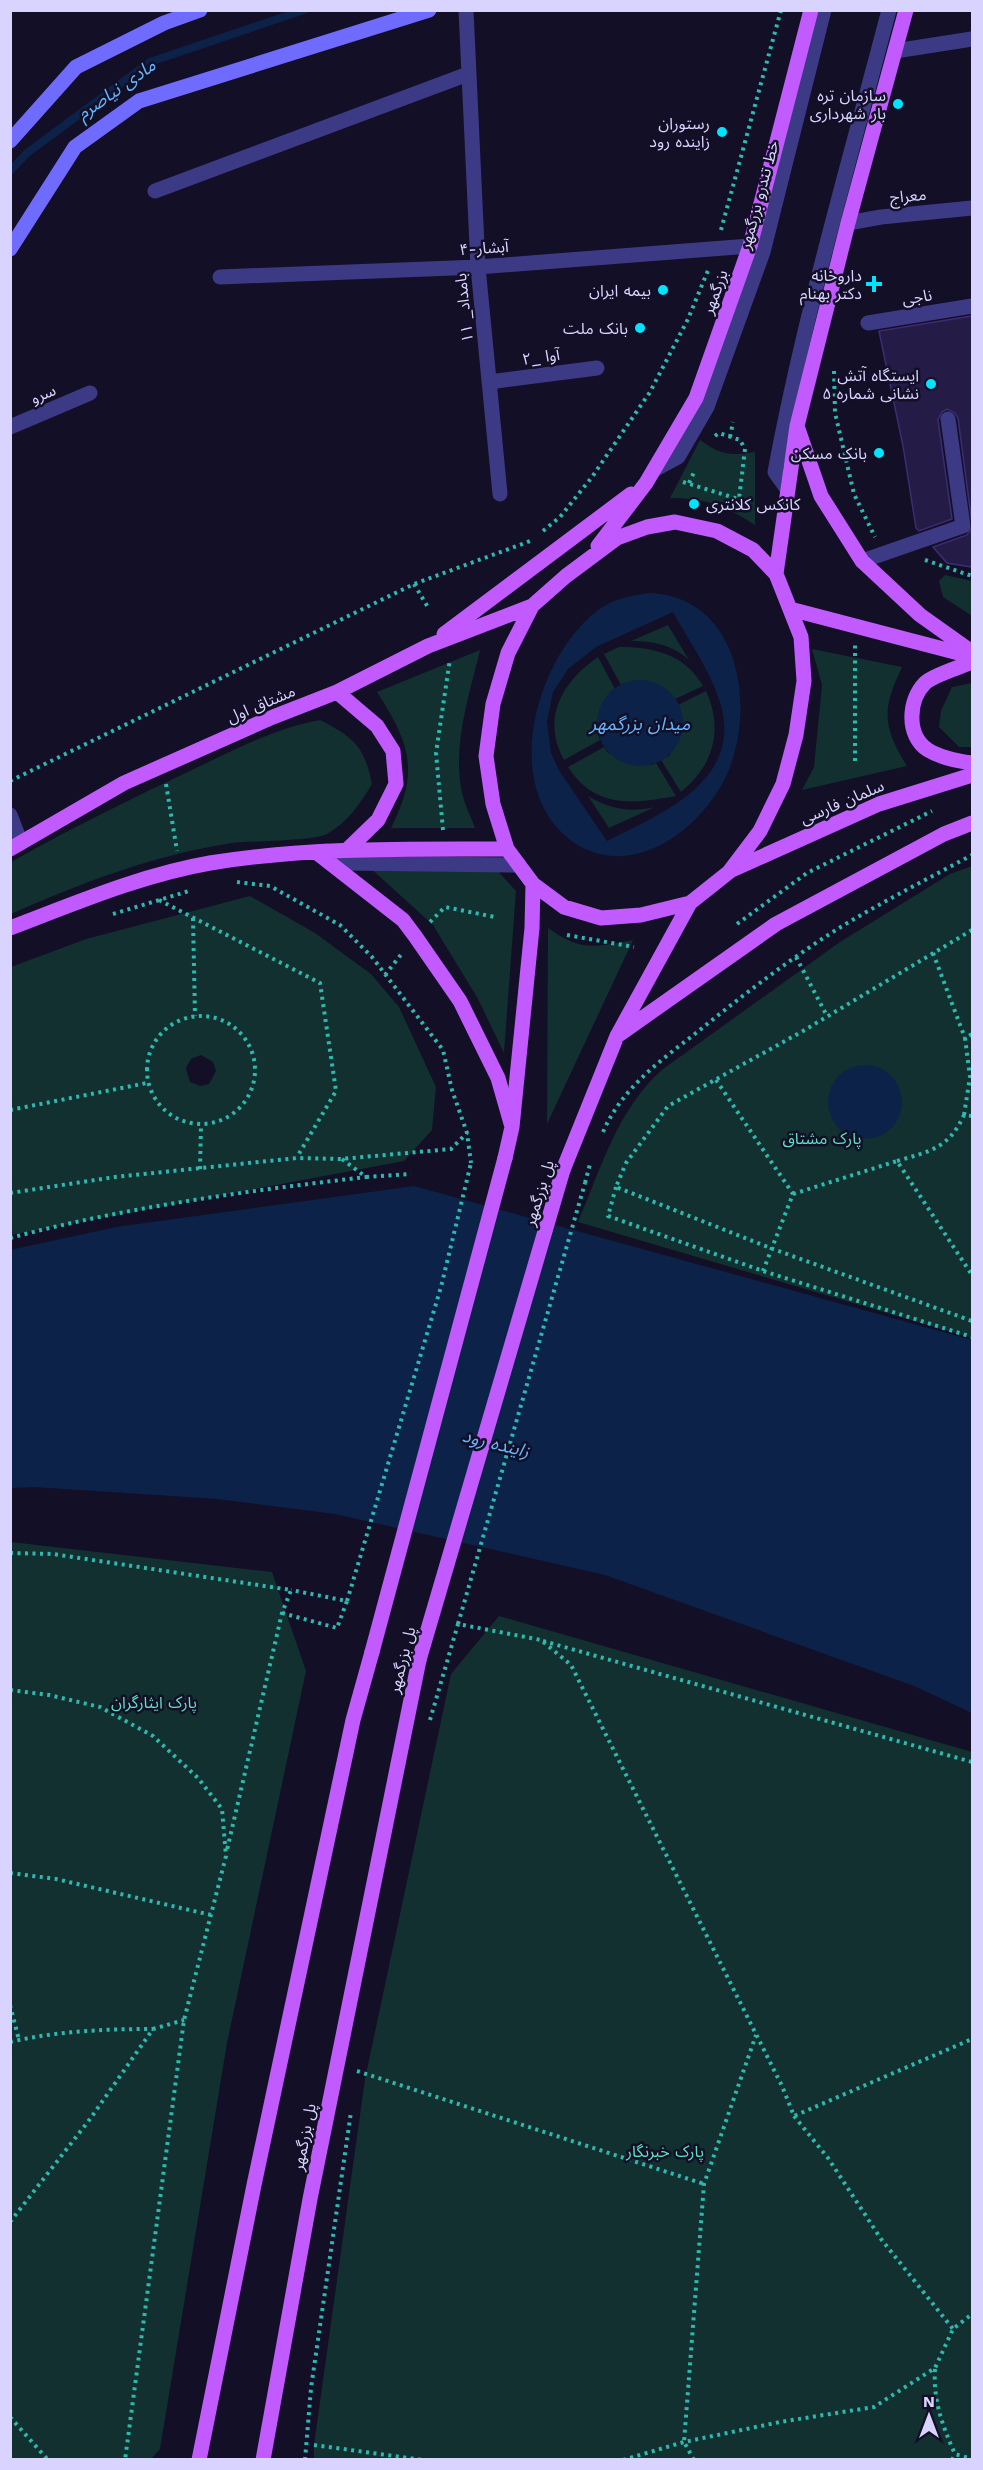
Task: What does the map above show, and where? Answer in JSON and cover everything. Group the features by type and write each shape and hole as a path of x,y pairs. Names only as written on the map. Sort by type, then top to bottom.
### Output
{"main road":[{"name":"بزرگمهر","path":"590,557 650,476 696,398 750,246 811,10"},
{"path":"776,574 797,426 848,224 906,10"},
{"path":"797,426 821,496 862,561 920,615 972,654"},
{"path":"428,646 650,476"},
{"path":"675,522 717,531 753,550 776,574 801,637 804,681 796,735 783,784 760,831 729,872 690,903 641,915 601,918 564,907 533,884 507,849 493,804 486,756 493,704 508,653 532,606 590,557 617,538 647,527 675,522"},
{"name":"مشتاق اول","path":"16,846 124,783 273,717 337,692 428,646 532,606"},
{"path":"790,609 972,654"},
{"path":"972,662 926,682 912,705 913,731 926,749 954,761 972,763"},
{"path":"337,692 377,726 393,751 396,784 378,820 348,849"},
{"name":"سلمان فارسی","path":"729,872 879,804 972,775"},
{"path":"617,1036 776,924 944,834 972,823"},
{"path":"10,928 114,888 210,863 348,849 507,849"},
{"path":"321,852 403,920 415,936 460,1001 498,1078 512,1127"},
{"name":"پل بزرگمهر","path":"199,2460 254,2185 351,1731 512,1127 532,928 533,884"},
{"name":"پل بزرگمهر","path":"263,2460 310,2199 420,1660 563,1170 617,1036 690,903"}],"street":[{"path":"10,141 76,67 164,23 200,10"},
{"path":"10,249 75,147 139,102 429,10"},
{"name":"۱۱ _بامداد","path":"466,10 478,267 500,494"},
{"name":"خط تندرو بزرگمهر","path":"650,476 678,457 707,407 763,252 824,10"},
{"path":"788,490 775,472 783,424 833,221 889,10"},
{"path":"895,51 972,39"},
{"path":"155,192 468,74"},
{"name":"معراج","path":"848,224 881,217 972,208"},
{"name":"۴-آبشار","path":"220,277 478,267 750,246"},
{"name":"ناجی","path":"868,323 972,306"},
{"name":"۲_ آوا","path":"489,382 597,368"},
{"name":"سرو","path":"10,428 90,393"},
{"path":"862,561 963,526 948,419"},
{"path":"10,815 16,846"},
{"path":"321,852 342,863 519,865"}],"path":[{"path":"10,781 414,584 531,541 560,517 650,392 688,319 716,249 781,10"},
{"path":"836,362 834,372 835,413 854,494"},
{"path":"730,437 733,423"},
{"path":"708,442 719,433 741,440 745,449 739,499"},
{"path":"689,483 699,462"},
{"path":"683,482 751,503"},
{"path":"414,584 429,609"},
{"path":"855,645 855,761"},
{"path":"444,837 436,753 450,657"},
{"path":"163,766 180,871"},
{"path":"730,930 747,915 807,873 880,835 939,808"},
{"path":"600,1138 610,1116 640,1077 753,987 842,926 972,855"},
{"path":"229,883 240,882 270,886 340,925 372,957 443,1050 452,1090 467,1133 471,1163 441,1287 338,1628 282,1613"},
{"path":"106,915 197,888"},
{"path":"159,900 320,983 336,1091 297,1158"},
{"path":"446,907 495,916"},
{"path":"193,917 195,1016"},
{"path":"972,930 668,1106 626,1163 608,1216 763,1271 972,1337"},
{"path":"567,935 634,947"},
{"path":"793,1194 937,1147 955,1134 964,1115 970,1077 965,1038 933,953"},
{"path":"796,957 827,1016"},
{"path":"195,1016 213,1017 229,1024 243,1035 252,1050 255,1068 254,1085 246,1101 234,1114 219,1122 201,1125 183,1122 166,1113 154,1100 147,1083 146,1064 151,1047 162,1032 177,1021 195,1016"},
{"path":"965,1038 972,1034"},
{"path":"716,1080 793,1194"},
{"path":"10,1110 147,1083"},
{"path":"964,1115 972,1116"},
{"path":"200,1169 201,1125"},
{"path":"10,1193 115,1176 297,1158 341,1159 451,1149 467,1133"},
{"path":"341,1159 366,1176"},
{"path":"429,1723 591,1160"},
{"path":"897,1161 972,1275"},
{"path":"10,1238 51,1227 246,1191 366,1176 411,1174"},
{"path":"616,1187 773,1249 972,1321"},
{"path":"763,1271 793,1194"},
{"path":"10,1553 53,1554 291,1590 347,1601"},
{"path":"125,2460 184,2020 226,1856 282,1613 291,1590"},
{"path":"458,1624 541,1640 972,1762"},
{"path":"541,1640 571,1665 756,2034 794,2116 828,2158 881,2239 953,2329"},
{"path":"10,1690 50,1695 100,1707 153,1736 198,1778 222,1809 226,1856"},
{"path":"10,1873 56,1880 211,1915"},
{"path":"10,2005 19,2040"},
{"path":"10,2042 38,2036 108,2029 153,2029 184,2020"},
{"path":"10,2222 90,2119 153,2029"},
{"path":"694,2460 684,2442 704,2184 756,2034"},
{"path":"794,2116 972,2039"},
{"path":"355,2082 359,2059"},
{"path":"357,2071 704,2184"},
{"path":"305,2460 311,2388 352,2106"},
{"path":"955,2454 941,2422 934,2388 935,2368 953,2329 972,2314"},
{"path":"623,2460 684,2442 780,2422 874,2407 935,2368"},
{"path":"10,2417 48,2460"},
{"path":"314,2445 423,2460"},
{"path":"955,2454 972,2458"},
{"path":"952,2460 955,2454"},
{"path":"430,2460 504,2460"}],"green space":[{"path":"700,440 726,453 755,452 755,525 715,504 670,498"},
{"path":"945,575 972,581 972,616 943,597 939,581"},
{"path":"668,625 689,660 662,645 631,641"},
{"path":"619,647 667,654 687,666 703,686 675,699 663,688 651,683 637,682 621,685 604,654"},
{"path":"812,649 902,667 891,695 888,717 893,740 907,766 802,790 814,767 822,685"},
{"path":"480,650 463,721 459,757 462,793 475,828 391,828 406,790 407,758 397,727 377,692"},
{"path":"598,657 615,689 611,691 598,733 600,740 564,760 557,745 555,730 555,716 559,702 574,678"},
{"path":"972,683 972,747 959,747 939,727 941,711 952,687"},
{"path":"706,691 714,720 712,746 701,771 681,792 661,760 670,755 680,708 678,705"},
{"path":"320,720 356,744 365,760 372,784 358,806 335,829 320,836 232,843 174,855 118,871 11,914 11,862 102,813 241,747 288,728"},
{"path":"604,747 608,753 651,765 656,763 676,796 630,801 603,797 590,790 568,767"},
{"path":"588,796 620,809 637,810 655,807 609,828"},
{"path":"492,865 516,891 504,1053 478,999 433,925 368,866"},
{"name":"پارک مشتاق","path":"972,866 972,1338 578,1222 622,1120 647,1085 663,1069 840,942 950,874"},
{"path":"250,896 315,933 371,974 399,1007 436,1087 432,1130 404,1161 11,1235 11,967 86,939","holes":["201,1055 213,1062 216,1071 209,1084 200,1086 190,1082 186,1068 191,1059"]},
{"path":"548,928 570,941 589,946 633,940 547,1124"},
{"name":"پارک ایثارگران","path":"11,1542 272,1572 306,1671 227,2043 160,2449 151,2459 11,2459"},
{"name":"پارک خبرنگار","path":"499,1616 972,1752 972,2459 314,2459 314,2445 365,2079 451,1674"}],"water":[{"path":"648,593 678,598 702,611 719,631 732,655 739,682 741,711 738,740 730,767 719,789 705,809 687,827 666,842 644,852 620,856 596,853 573,842 550,819 537,790 532,758 534,725 543,691 557,660 575,633 603,607 621,599","holes":["673,612 716,690 724,730 720,753 709,773 693,791 651,819 607,841 560,772 551,753 547,721 553,692 568,669 596,647"]},
{"name":"میدان بزرگمهر","path":"640,680 664,687 676,699 683,723 676,747 664,759 640,766 616,759 604,747 597,723 604,699 616,687"},
{"path":"858,1065 872,1065 886,1071 896,1081 902,1095 902,1109 896,1123 886,1133 872,1139 858,1139 844,1133 834,1123 828,1109 828,1095 834,1081 844,1071"},
{"name":"زاینده رود","path":"414,1186 972,1340 972,1713 914,1686 605,1575 335,1514 217,1499 34,1487 11,1488 10,1250 116,1227"}],"building":[{"name":"ایستگاه آتش نشانی شماره ۵","path":"972,316 972,524 958,418 955,413 947,409 942,412 938,420 952,519 919,531 916,528 903,446 879,331"},
{"path":"972,527 972,567 947,563 933,547 967,535"}],"waterway":[{"name":"مادی نیاصرم","path":"10,171 27,153 150,62 304,10"}],"place":[{"name":"سازمان تره بار شهرداری","path":"898,104"},
{"name":"رستوران زاینده رود","path":"722,132"},
{"name":"داروخانه دکتر بهنام","path":"874,284"},
{"name":"بیمه ایران","path":"663,290"},
{"name":"بانک ملت","path":"640,328"},
{"name":"ایستگاه آتش نشانی شماره ۵","path":"931,384"},
{"name":"بانک مسکن","path":"879,453"},
{"name":"کانکس کلانتری","path":"694,504"}]}
